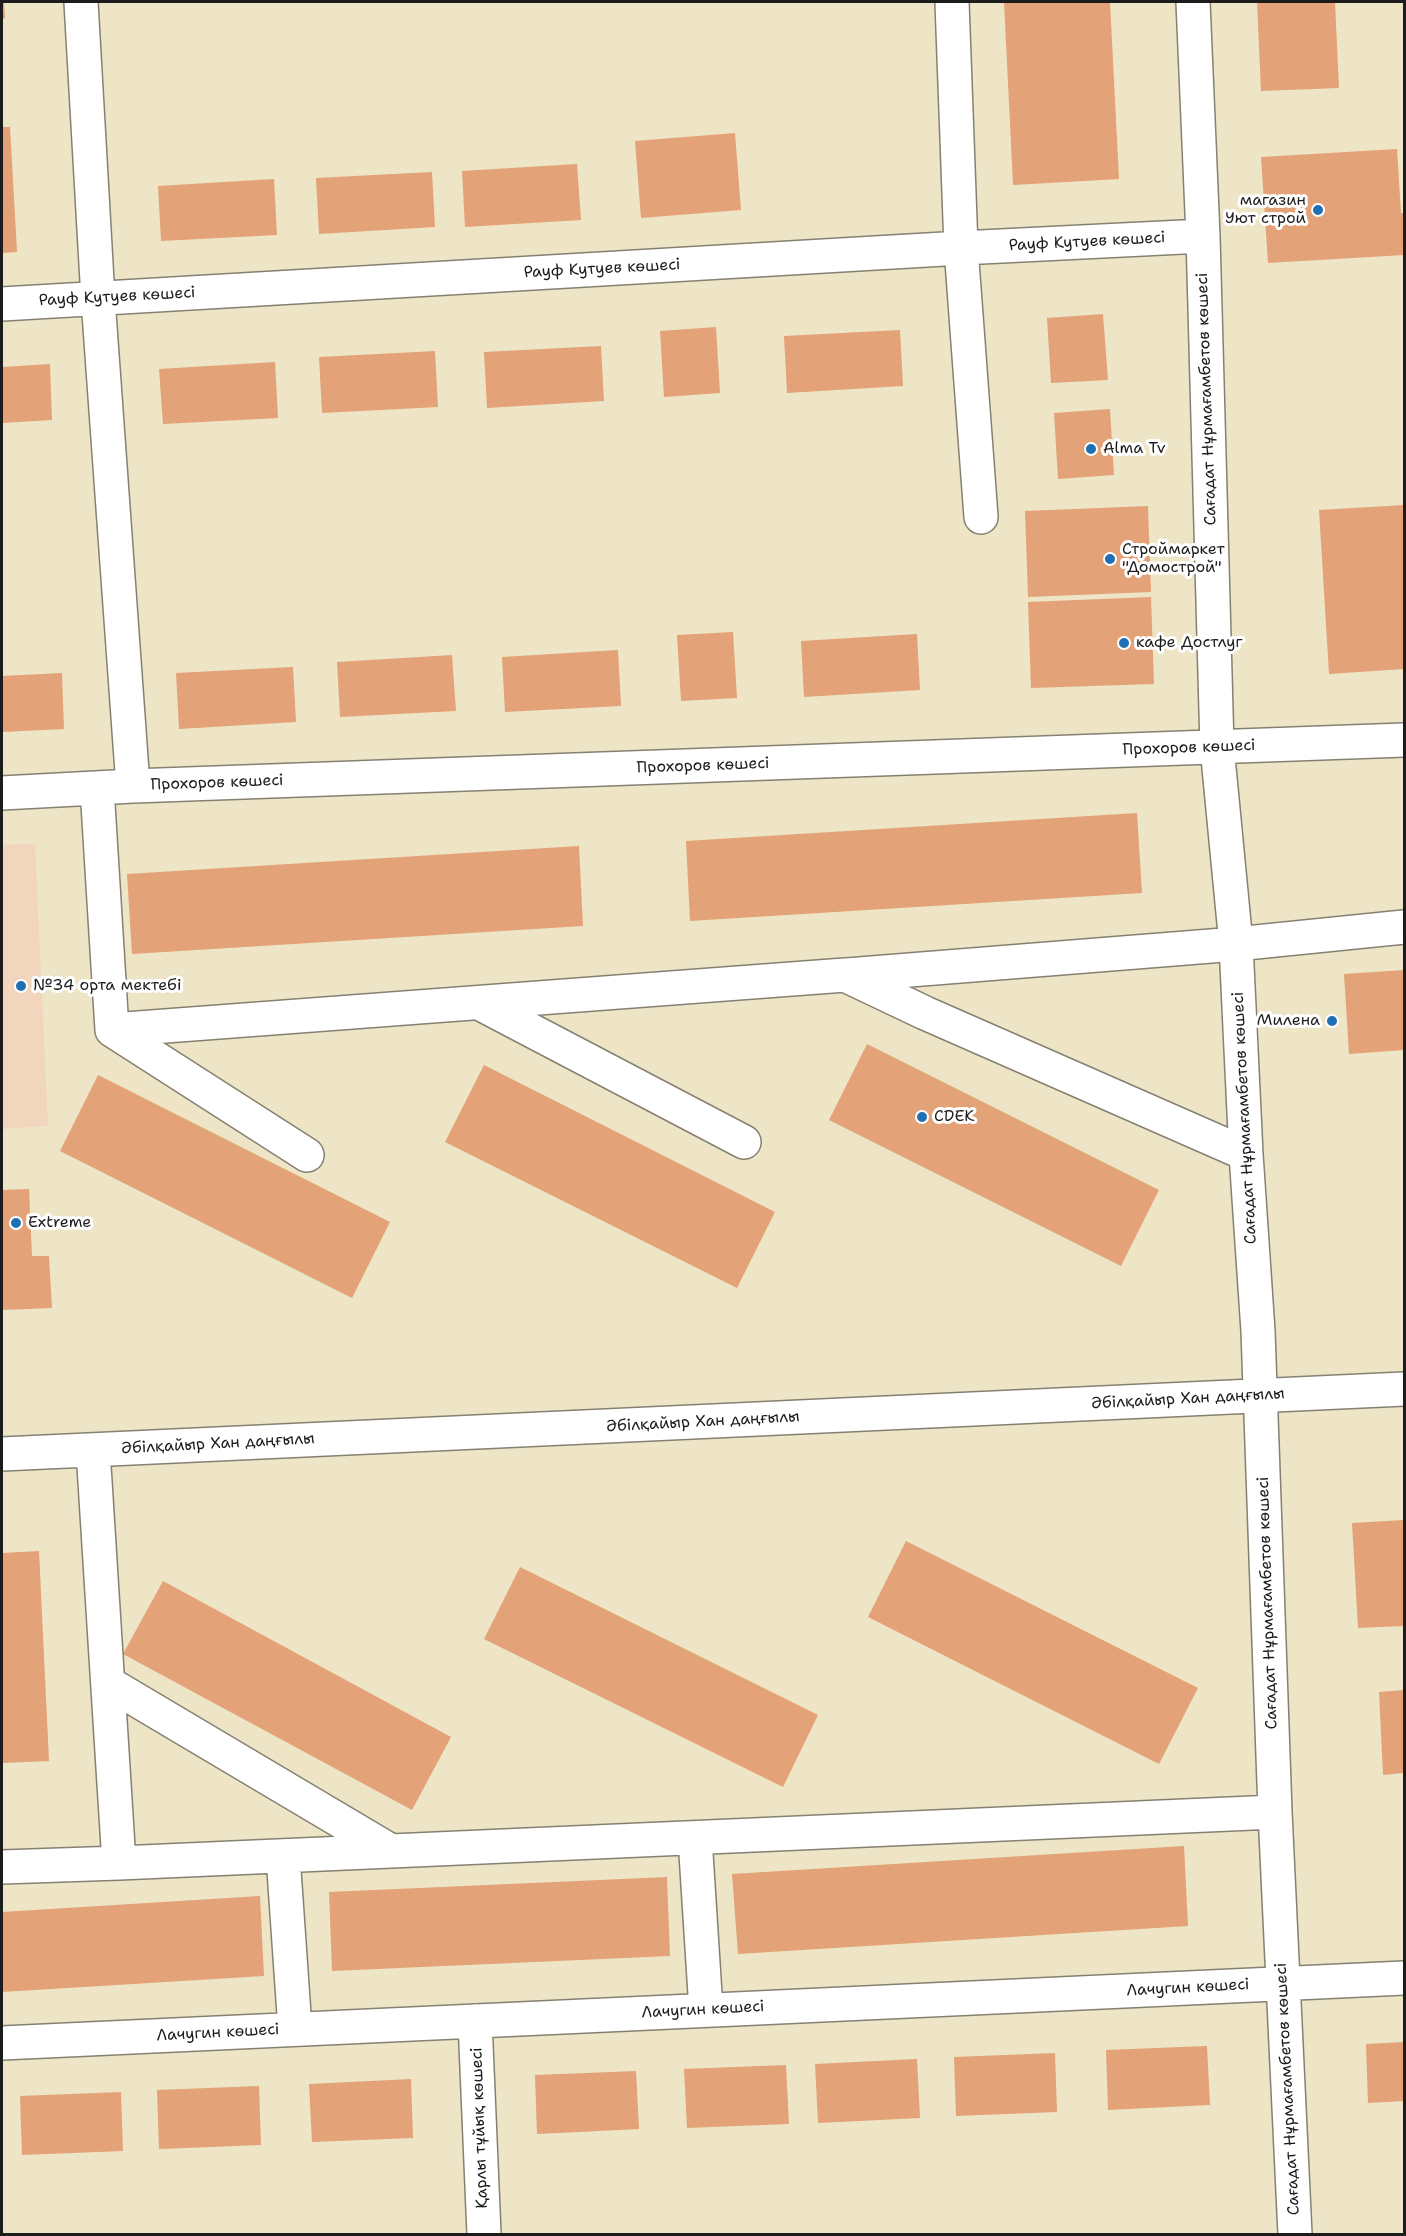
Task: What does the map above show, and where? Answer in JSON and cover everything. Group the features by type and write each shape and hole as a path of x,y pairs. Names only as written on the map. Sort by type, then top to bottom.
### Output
{"street":[{"path":"81,2 98,299 133,786"},
{"path":"952,2 960,248 981,517"},
{"name":"Сағадат Нұрмағамбетов көшесі","path":"1193,2 1203,236 1217,747 1236,944 1260,1395 1275,1812 1295,2235"},
{"name":"Рауф Кутуев көшесі","path":"2,304 1203,236"},
{"name":"Прохоров көшесі","path":"2,793 133,786 1404,740"},
{"path":"97,788 112,1030"},
{"path":"112,1030 1236,944 1404,927"},
{"path":"845,975 925,1013 1246,1154"},
{"path":"479,1003 744,1142"},
{"path":"112,1030 307,1155"},
{"name":"Әбілқайыр Хан даңғылы","path":"2,1454 1404,1389"},
{"path":"93,1450 119,1863"},
{"path":"108,1683 391,1851"},
{"path":"2,1867 1275,1812"},
{"path":"695,1838 706,2010"},
{"path":"283,1856 295,2029"},
{"name":"Лачугин көшесі","path":"2,2043 1404,1978"},
{"name":"Қарлы тұйық көшесі","path":"475,2021 484,2235"}],"shaded area":[{"name":"№34 орта мектебі","path":"35,844 48,1126 2,1129 2,845"}],"building":[{"path":"2,2 4,2 5,18 2,19"},
{"path":"1004,2 1110,2 1119,179 1013,185"},
{"path":"1257,2 1335,2 1339,88 1261,91"},
{"path":"2,127 10,127 17,252 2,253"},
{"path":"735,133 741,210 641,218 635,141"},
{"path":"1397,149 1401,213 1404,213 1404,255 1268,263 1261,157"},
{"path":"577,164 581,220 465,227 462,171"},
{"path":"432,172 435,227 319,234 316,178"},
{"path":"274,179 277,235 161,241 158,186"},
{"path":"1103,314 1108,380 1051,383 1047,318"},
{"path":"716,327 720,393 664,397 660,331"},
{"path":"900,330 903,386 787,393 784,336"},
{"path":"601,346 604,401 487,408 484,352"},
{"path":"435,351 438,407 322,413 319,357"},
{"path":"275,362 278,418 163,424 159,369"},
{"path":"50,364 52,420 2,423 2,367"},
{"path":"1110,409 1114,475 1058,479 1054,413"},
{"path":"1404,505 1404,669 1329,674 1319,510"},
{"path":"1148,506 1151,592 1028,597 1025,511"},
{"path":"1151,597 1154,684 1031,688 1028,602"},
{"path":"733,632 737,698 681,701 677,635"},
{"path":"917,634 920,690 804,697 801,641"},
{"path":"618,650 621,706 505,712 502,657"},
{"path":"452,655 456,711 340,717 337,662"},
{"path":"293,667 296,722 179,729 176,673"},
{"path":"62,673 64,729 2,732 2,676"},
{"path":"1137,813 1142,893 690,921 686,841"},
{"path":"579,846 583,926 132,954 127,874"},
{"path":"1404,970 1404,1050 1349,1054 1344,974"},
{"path":"867,1044 1159,1190 1121,1266 829,1120"},
{"path":"484,1065 775,1212 737,1288 445,1142"},
{"path":"98,1075 390,1222 352,1298 60,1151"},
{"name":"Extreme","path":"29,1189 32,1256 49,1256 52,1308 2,1310 2,1190"},
{"path":"1404,1520 1404,1626 1358,1628 1352,1523"},
{"path":"906,1541 1198,1688 1159,1764 868,1617"},
{"path":"39,1551 49,1761 2,1763 2,1553"},
{"path":"520,1567 818,1715 783,1787 484,1639"},
{"path":"163,1581 451,1737 412,1810 123,1654"},
{"path":"1404,1690 1404,1773 1383,1775 1379,1692"},
{"path":"1184,1846 1188,1926 738,1954 732,1874"},
{"path":"667,1877 670,1956 332,1971 329,1892"},
{"path":"260,1896 264,1976 2,1992 2,1912"},
{"path":"1404,2042 1404,2101 1368,2103 1366,2044"},
{"path":"1207,2046 1210,2105 1108,2110 1106,2050"},
{"path":"1055,2053 1057,2112 956,2116 954,2057"},
{"path":"917,2059 920,2118 818,2123 815,2064"},
{"path":"786,2065 789,2124 687,2128 684,2069"},
{"path":"636,2071 639,2129 537,2134 535,2075"},
{"path":"411,2079 413,2138 312,2142 309,2084"},
{"path":"259,2086 261,2145 159,2149 157,2090"},
{"path":"121,2092 123,2151 22,2155 20,2096"}],"place":[{"name":"магазин Уют строй","path":"1318,210"},
{"name":"Alma Tv","path":"1091,449"},
{"name":"Строймаркет \"Домострой\"","path":"1110,559"},
{"name":"кафе Достлуг","path":"1124,643"},
{"name":"№34 орта мектебі","path":"21,986"},
{"name":"Милена","path":"1332,1021"},
{"name":"CDEK","path":"922,1117"},
{"name":"Extreme","path":"16,1223"}]}
